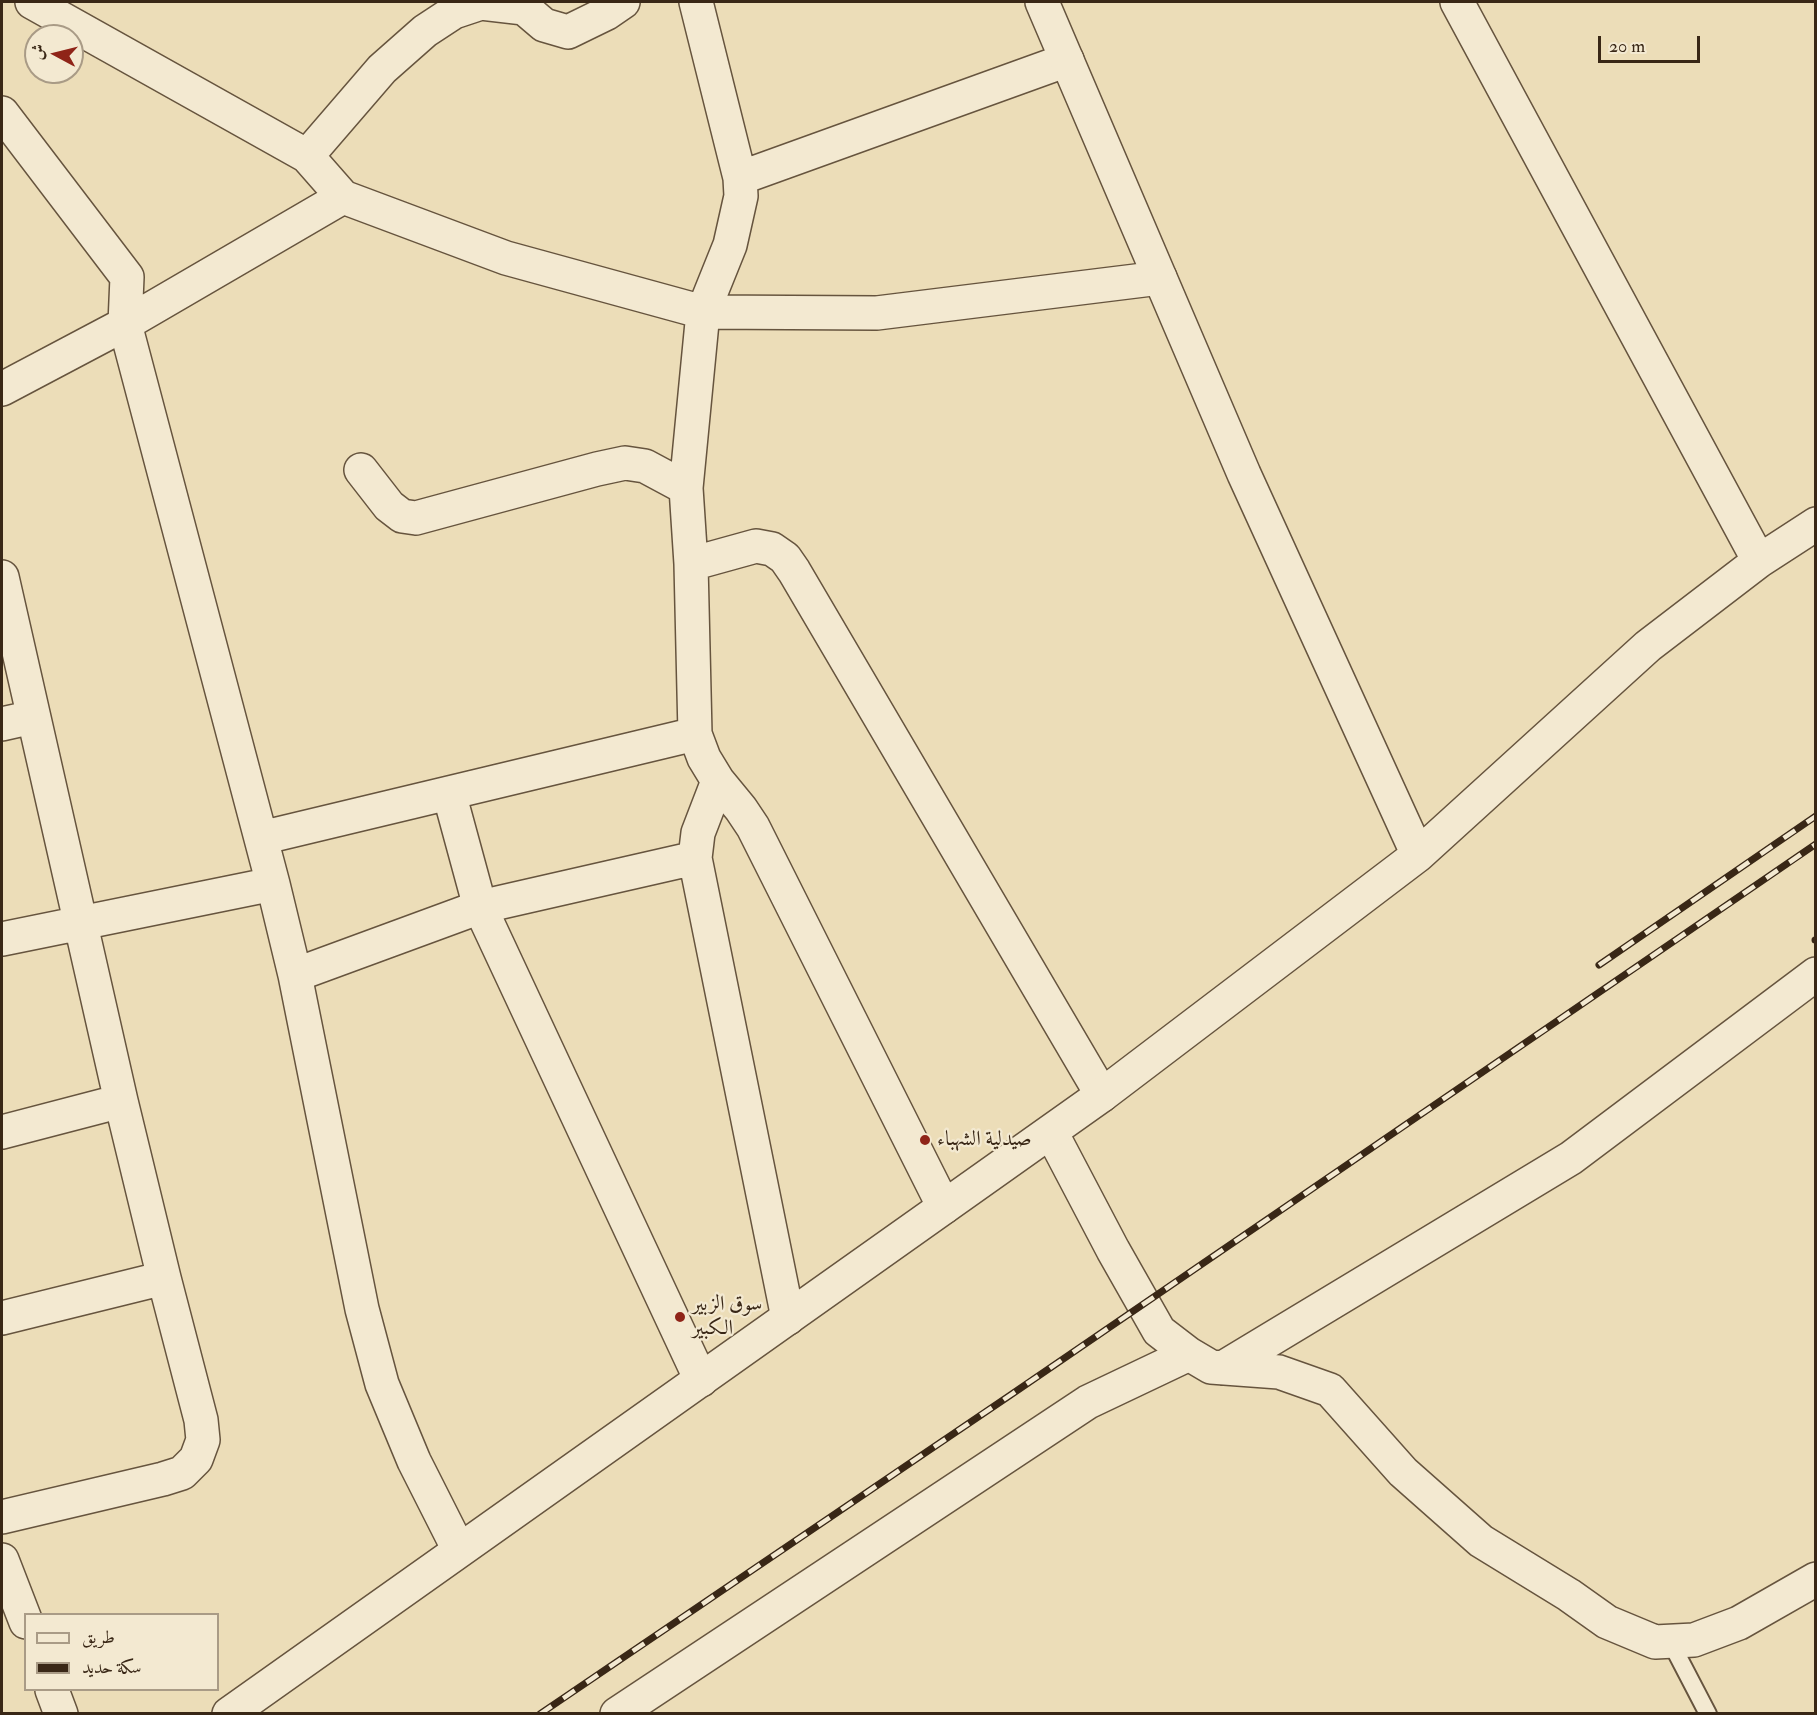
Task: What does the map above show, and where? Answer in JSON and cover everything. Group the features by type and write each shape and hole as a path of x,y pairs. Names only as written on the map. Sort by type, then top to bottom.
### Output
{"street":[{"path":"32,2 307,156 343,197 506,258 703,312 877,313 1160,278"},
{"path":"307,156 382,69 424,31 454,12 481,3 524,8 544,26 568,32 607,13 623,2"},
{"path":"696,2 740,178 741,196 730,245 703,312 686,488 691,564 695,734 704,758 718,781 753,827 944,1207"},
{"path":"1042,2 1244,474 1418,855"},
{"path":"1457,2 1759,561"},
{"path":"740,178 1067,60"},
{"path":"2,113 127,277 125,324 296,975 362,1309 382,1384 414,1461 459,1550"},
{"path":"2,389 125,324 343,197"},
{"path":"362,470 388,506 402,516 416,518 597,468 625,463 645,466 686,488"},
{"path":"229,1713 1102,1095 1418,855 1648,646 1759,561 1815,524"},
{"path":"691,564 756,546 772,549 785,558 1102,1095"},
{"path":"2,577 79,922 164,1278 201,1420 203,1440 196,1459 182,1473 2,1517"},
{"path":"2,724 33,717"},
{"path":"261,838 695,734"},
{"path":"718,781 698,833 695,858 788,1318"},
{"path":"449,793 480,907 701,1380"},
{"path":"296,975 480,907 695,858"},
{"path":"2,939 273,884"},
{"path":"1223,1368 1571,1158 1815,974"},
{"path":"2,1132 121,1101"},
{"path":"1051,1132 1159,1331 1189,1354 1211,1367 1280,1372 1330,1390 1403,1472 1481,1541 1569,1595 1607,1622 1655,1642 1694,1640 1739,1623 1815,1579"},
{"path":"2,1318 164,1278"},
{"path":"617,1713 1088,1402 1189,1354"},
{"path":"2,1560 24,1617"},
{"path":"53,1691 61,1713"}],"lane":[{"path":"1670,1641 1708,1713"}],"railway":[{"path":"1599,965 1816,816"},
{"path":"540,1714 1816,844"}],"place":[{"name":"صيدلية الشهباء","path":"925,1140"},
{"name":"سوق الزبير الكبير","path":"680,1317"}]}
